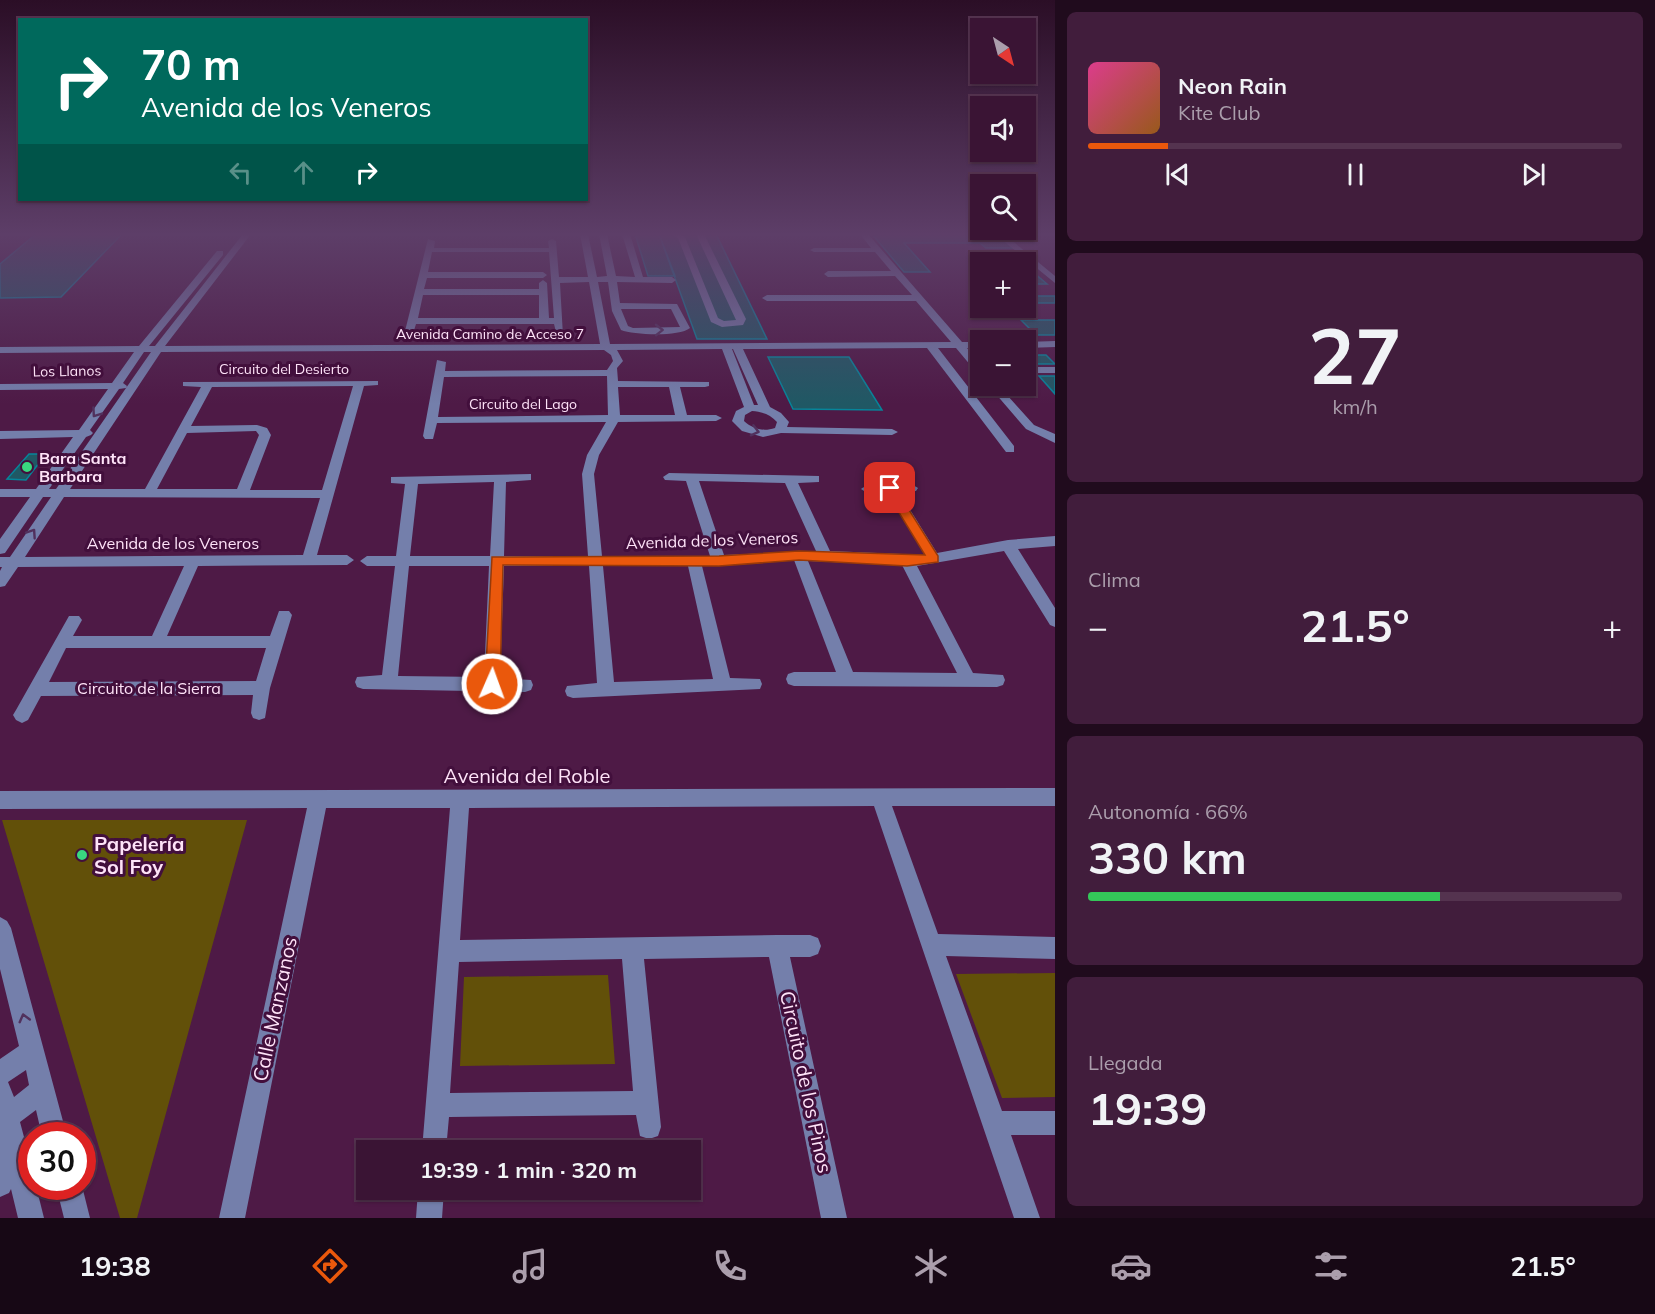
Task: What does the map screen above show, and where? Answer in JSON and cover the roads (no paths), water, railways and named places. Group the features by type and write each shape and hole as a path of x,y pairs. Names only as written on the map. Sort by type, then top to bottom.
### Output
{"street":[{"path":"0,549 141,350 189,291"},
{"path":"0,582 6,562 60,493 158,350 203,291"},
{"path":"556,291 560,334"},
{"path":"594,291 606,347 601,357 612,375 614,419 593,455 588,474 606,690"},
{"path":"614,291 617,306 624,328 632,331 681,330 685,327 674,306 617,306"},
{"path":"701,291 714,320 722,324 740,323 741,319 726,291"},
{"path":"914,291 970,359"},
{"path":"409,334 419,292 543,292 544,321"},
{"path":"767,298 920,298"},
{"path":"178,304 192,305"},
{"path":"412,321 559,321"},
{"path":"1036,345 1055,344"},
{"path":"930,345 1010,449"},
{"name":"Avenida Camino de Acceso 7","path":"0,350 970,345"},
{"path":"731,346 749,372 765,409"},
{"path":"731,346 736,373 750,408"},
{"name":"Circuito del Lago","path":"429,436 440,368 612,375 674,384 705,384"},
{"path":"1036,370 1055,370"},
{"path":"736,373 749,372"},
{"name":"Circuito del Desierto","path":"187,384 374,383"},
{"name":"Circuito del Desierto","path":"149,493 208,384"},
{"name":"Circuito del Desierto","path":"308,561 359,384"},
{"path":"674,384 682,419"},
{"name":"Los Llanos","path":"0,387 134,386"},
{"path":"1003,396 1030,427 1055,439"},
{"path":"780,430 783,423 781,418 765,409 750,408 740,413 738,421 741,425 760,434 780,430 892,432"},
{"name":"Circuito del Lago","path":"432,420 716,418"},
{"path":"183,430 257,428 263,430 265,435 242,493"},
{"path":"0,435 101,433"},
{"path":"492,684 500,477"},
{"path":"394,480 527,477"},
{"path":"669,477 815,478"},
{"path":"690,477 719,561"},
{"path":"789,478 825,556"},
{"path":"389,682 412,479"},
{"path":"890,488 934,559"},
{"path":"867,489 912,488"},
{"path":"0,493 327,494"},
{"name":"Avenida de los Veneros","path":"367,561 719,561 799,555 907,561 934,559 1008,545 1055,541"},
{"path":"1008,545 1055,621"},
{"path":"799,555 848,679"},
{"name":"Avenida de los Veneros","path":"6,562 347,560"},
{"path":"156,643 193,561"},
{"path":"694,561 723,685"},
{"path":"907,561 968,679"},
{"path":"259,713 262,688 284,615"},
{"path":"22,715 74,620"},
{"path":"62,642 276,642"},
{"path":"794,679 998,680"},
{"path":"363,682 525,685"},
{"path":"573,691 754,684"},
{"name":"Circuito de la Sierra","path":"36,689 262,688"},
{"name":"Avenida del Roble","path":"0,800 1055,797"},
{"path":"880,798 1027,1218"},
{"name":"Calle Manzanos","path":"232,1218 318,799"},
{"path":"435,1140 460,799"},
{"path":"0,928 51,1122"},
{"path":"932,945 1055,948"},
{"name":"Circuito de los Pinos","path":"777,946 834,1218"},
{"path":"448,951 810,946"},
{"path":"437,1105 648,1115 632,950"},
{"path":"0,1074 33,1050"},
{"path":"3,1120 43,1090"},
{"path":"0,1091 3,1120 14,1150 31,1218"},
{"path":"994,1123 1055,1123"},
{"path":"0,1184 14,1150"},
{"path":"72,1200 77,1218"},
{"path":"429,1218 430,1200"}],"place":[{"name":"Bara Santa Barbara","path":"27,467"},
{"name":"Papelería Sol Foy","path":"82,855"}]}
